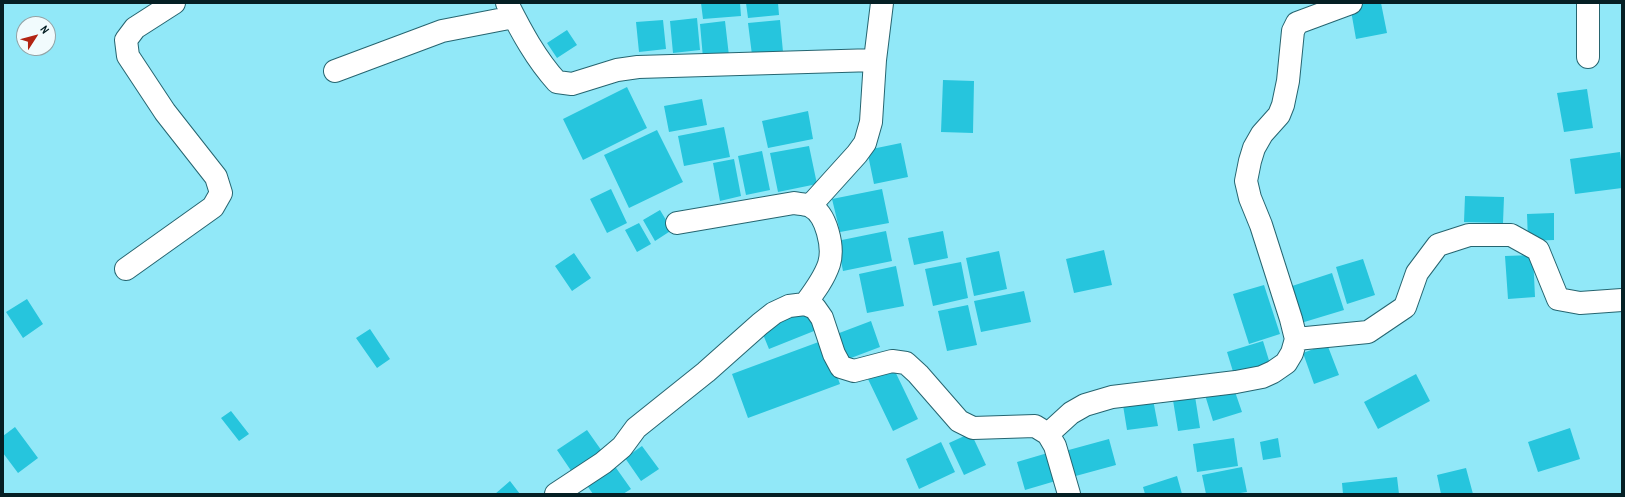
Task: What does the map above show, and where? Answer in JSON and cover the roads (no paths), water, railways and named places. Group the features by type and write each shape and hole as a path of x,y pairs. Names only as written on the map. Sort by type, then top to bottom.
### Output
{"street":[{"path":"126,269 213,207 221,193 216,177 165,112 128,56 126,40 135,28 174,3"},
{"path":"810,206 858,154 865,143 871,122 875,60 882,3"},
{"path":"1048,434 1071,413 1085,405 1112,397 1236,382 1262,377 1273,372 1286,363 1292,353 1296,339 1287,304 1261,225 1250,198 1246,181 1254,148 1262,134 1279,115 1284,105 1293,31 1296,23 1351,3"},
{"path":"1588,3 1588,57"},
{"path":"335,71 442,31 510,10 521,32 545,69 557,82 572,84 618,70 638,67 875,60"},
{"path":"677,223 794,203 810,206 822,218 830,239 829,263 818,286 805,304"},
{"path":"1296,339 1368,332 1405,307 1417,273 1438,245 1469,235 1511,235 1538,250 1558,299 1580,303 1622,300"},
{"path":"556,494 603,463 622,447 636,428 706,372 760,324 789,306 805,304 815,308 822,318 834,354 841,367 854,371 892,361 906,363 918,374 959,421 973,428 1035,426 1048,434 1055,446 1069,494"}]}
